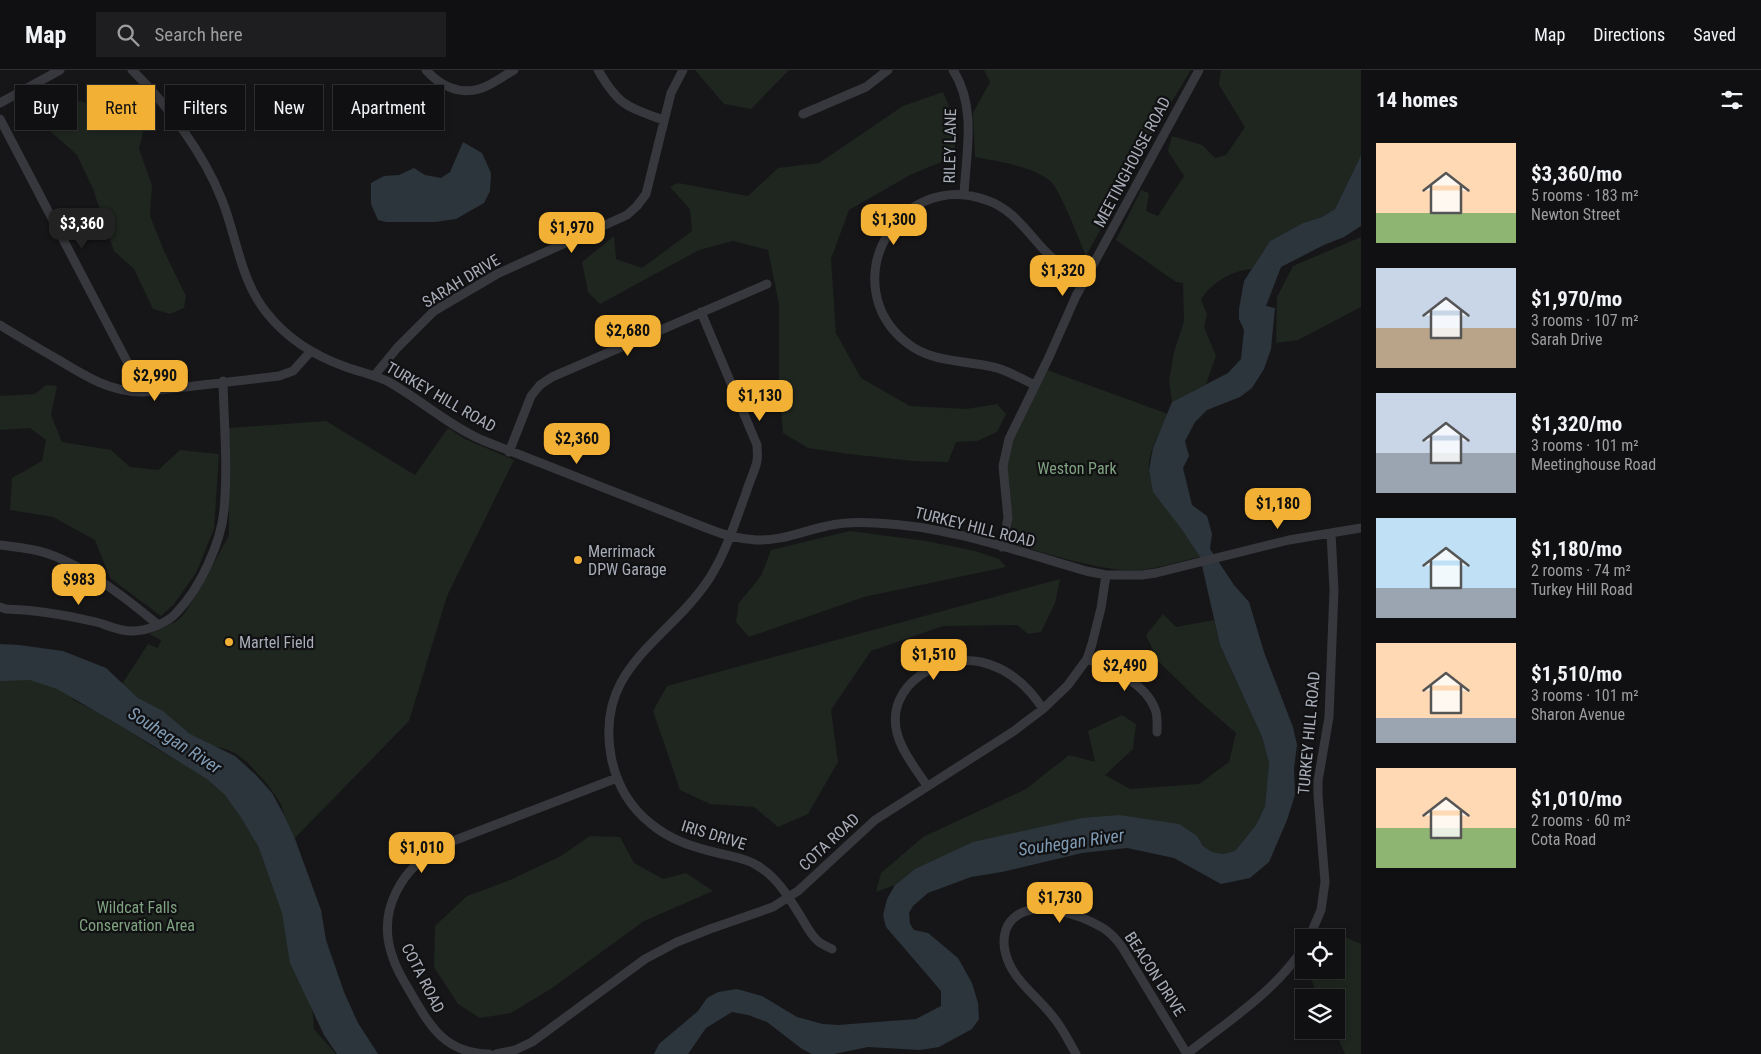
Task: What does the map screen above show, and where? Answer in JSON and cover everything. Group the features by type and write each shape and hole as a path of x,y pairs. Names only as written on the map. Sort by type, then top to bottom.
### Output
{"street":[{"path":"0,103 60,70"},
{"name":"TURKEY HILL ROAD","path":"132,70 157,96 170,113 213,180 227,213 242,268 254,294 275,322 298,343 311,351 399,388 467,433 509,452 730,537 758,540 774,539 828,526 849,523 876,523 956,534 1086,571 1106,574 1142,575 1289,540 1331,533 1334,590 1329,717 1318,781 1325,889 1321,910 1313,929"},
{"path":"426,70 439,83 452,89 466,91 480,89 514,70"},
{"path":"598,70 614,95 626,105 638,112 663,120"},
{"name":"SARAH DRIVE","path":"374,376 402,342 434,311 497,274 627,215 637,206 646,194 671,93 683,70"},
{"path":"803,114 866,87 888,70"},
{"name":"RILEY LANE","path":"953,70 962,85 967,107 968,128 964,195"},
{"name":"MEETINGHOUSE ROAD","path":"1002,547 1008,518 1002,473 1005,453 1012,432 1085,280 1199,70"},
{"path":"0,119 144,392"},
{"path":"1035,385 995,367 944,360 923,353 906,343 889,324 882,311 876,292 875,272 878,252 890,230 907,211 925,201 944,196 964,195 987,200 1007,211 1023,225 1055,260 1085,280"},
{"path":"509,452 528,403 540,385 566,370 767,284"},
{"name":"IRIS DRIVE","path":"701,312 757,446 757,460 730,537 709,579 686,608 635,660 617,690 610,718 609,732 616,778 631,803 650,824 662,832 687,845 743,859 757,865 769,874 818,942 832,949"},
{"path":"0,325 101,384 130,392 144,392 286,374 299,366 311,351"},
{"path":"0,607 82,619 127,631 143,630 167,621 177,612 192,592 210,559 224,512 226,483 223,381"},
{"path":"1331,533 1361,528"},
{"path":"0,545 31,550 58,558 118,593 157,624"},
{"name":"COTA ROAD","path":"496,1054 515,1050 532,1042 630,969 661,950 710,929 773,907 788,898 875,820 1014,731 1043,709 1068,685 1087,659 1096,629 1106,574"},
{"path":"1087,659 1120,674 1142,691 1152,702 1156,711 1157,732"},
{"path":"927,786 902,746 895,718 897,704 903,691 913,680 925,672 952,662 980,662 1001,669 1019,680 1029,689 1043,709"},
{"name":"COTA ROAD","path":"489,1054 476,1053 460,1048 435,1032 425,1018 400,972 391,952 388,925 391,904 399,885 419,860 445,844 616,778"},
{"name":"BEACON DRIVE","path":"1076,1054 1054,1018 1020,981 1008,963 1004,935 1010,921 1022,913 1035,909 1056,910 1089,921 1108,932 1122,947 1187,1054"},
{"path":"1187,1054 1260,998 1295,959"}],"green space":[{"path":"695,70 789,70 751,109 724,104"},
{"path":"984,70 1191,70 1158,124 1086,256 1064,203 1049,180 1023,167 975,157 973,113 990,82"},
{"path":"1221,70 1361,70 1361,155 1335,209 1322,217 1303,223 1270,241 1252,269 1237,272 1223,278 1205,294 1201,300 1207,314 1204,327 1216,356 1206,384 1172,402 1169,381 1174,352 1184,321 1183,283 1176,282 1116,240 1141,190 1149,193 1146,211 1158,216 1184,176 1168,151 1172,136 1202,145 1215,158 1226,155 1245,127 1219,85"},
{"path":"943,92 958,127 953,157 910,175 849,210 831,259 836,333 861,378 910,406 966,409 997,404 1006,414 997,432 977,441 956,442 948,462 913,461 808,448 783,433 779,388 779,304 768,250 733,241 699,250 600,304 588,292 582,262 614,236 616,259 642,268 692,231 690,209 670,187 678,183 748,196 778,168 819,163 903,106"},
{"path":"77,102 87,103 87,130 144,130 139,149 152,185 150,216 164,251 186,296 184,308 170,314 153,309 134,269 114,251 93,189 77,155 49,130 77,130"},
{"path":"1361,237 1361,307 1298,340 1276,343 1277,297 1293,266"},
{"name":"Weston Park","path":"1047,370 1168,414 1150,456 1150,479 1157,495 1200,557 1148,569 1126,570 1093,565 1012,544 1011,510 1006,473 1007,453"},
{"path":"46,385 57,386 51,415 62,442 111,450 130,467 158,470 180,450 219,454 214,529 196,573 174,604 161,616 110,578 95,540 53,517 10,510 12,478 42,461 46,440 30,428 0,430 0,396 35,394"},
{"path":"326,421 415,475 448,428 465,439 514,460 447,596 409,721 293,840 281,804 267,784 247,762 235,753 209,746 196,740 134,695 122,684 148,644 158,648 161,640 149,634 177,621 184,614 229,535 229,428"},
{"path":"850,531 926,541 975,551 999,559 1006,567 864,597 749,637 736,622 739,603 761,576 771,550"},
{"path":"1060,579 1055,603 1041,632 1028,634 1017,625 943,626 871,651 831,710 838,762 808,814 778,827 754,807 710,804 680,790 653,711 667,686"},
{"path":"1163,614 1176,627 1214,620 1220,645 1262,737 1269,763 1265,806 1256,825 1235,851 1223,854 1212,852 1203,846 1197,836 915,869 895,885 876,892 881,873 923,837 1026,789 1069,755 1095,762 1088,731 1122,715 1136,724 1133,749 1105,775 1130,789 1199,784 1229,762 1236,733 1199,701 1158,661 1146,635"},
{"name":"Wildcat Falls Conservation Area","path":"21,676 56,686 77,702 114,720 150,745 199,773 219,787 236,808 260,850 285,912 313,1015 314,1029 336,1054 0,1054 0,678"},
{"path":"590,836 620,837 634,863 663,879 686,873 713,891 644,921 552,988 511,1013 480,1018 458,1004 434,967 435,926 467,896 510,880 561,856"},
{"path":"1345,937 1361,944 1361,1054 1345,1054 1338,1039 1345,1039 1345,989 1315,989 1311,979 1345,979"}],"water":[{"path":"463,142 482,153 491,173 490,191 484,203 456,219 435,222 386,222 378,220 371,204 371,183 384,176 399,175 414,168 425,175 441,178 450,172"},
{"name":"Souhegan River","path":"1361,155 1361,226 1344,237 1281,267 1266,306 1275,308 1271,349 1264,369 1252,388 1240,397 1207,410 1195,422 1185,441 1189,456 1183,468 1192,505 1207,516 1212,534 1210,549 1234,585 1249,602 1264,652 1293,727 1297,745 1294,768 1295,795 1287,820 1269,862 1250,878 1221,884 1174,858 1127,848 1082,853 1002,872 971,877 928,893 913,906 909,913 910,924 914,930 928,933 958,958 972,983 978,1003 979,1019 972,1029 939,1047 920,1050 868,1047 834,1054 812,1054 802,1049 767,1022 748,1015 732,1012 706,1028 688,1054 654,1054 659,1044 698,1011 707,998 718,992 737,989 762,996 797,1017 823,1024 838,1025 916,1019 941,1006 941,991 886,927 883,915 887,899 895,885 915,869 973,842 1082,818 1119,815 1179,824 1197,836 1203,846 1212,852 1223,854 1235,851 1256,825 1265,806 1269,763 1262,737 1220,645 1200,557 1153,492 1149,470 1153,448 1172,402 1228,373 1241,359 1244,330 1239,319 1239,309 1244,281 1270,241 1303,223 1322,217 1335,209"},
{"name":"Souhegan River","path":"0,644 63,651 106,668 138,698 163,711 190,734 235,756 256,775 272,793 295,839 321,910 326,940 344,992 358,1023 378,1054 337,1054 324,1035 290,963 282,913 259,848 225,795 207,779 57,689 30,680 0,681"}],"place":[{"name":"Merrimack DPW Garage","path":"578,560"},
{"name":"Martel Field","path":"229,642"}]}
